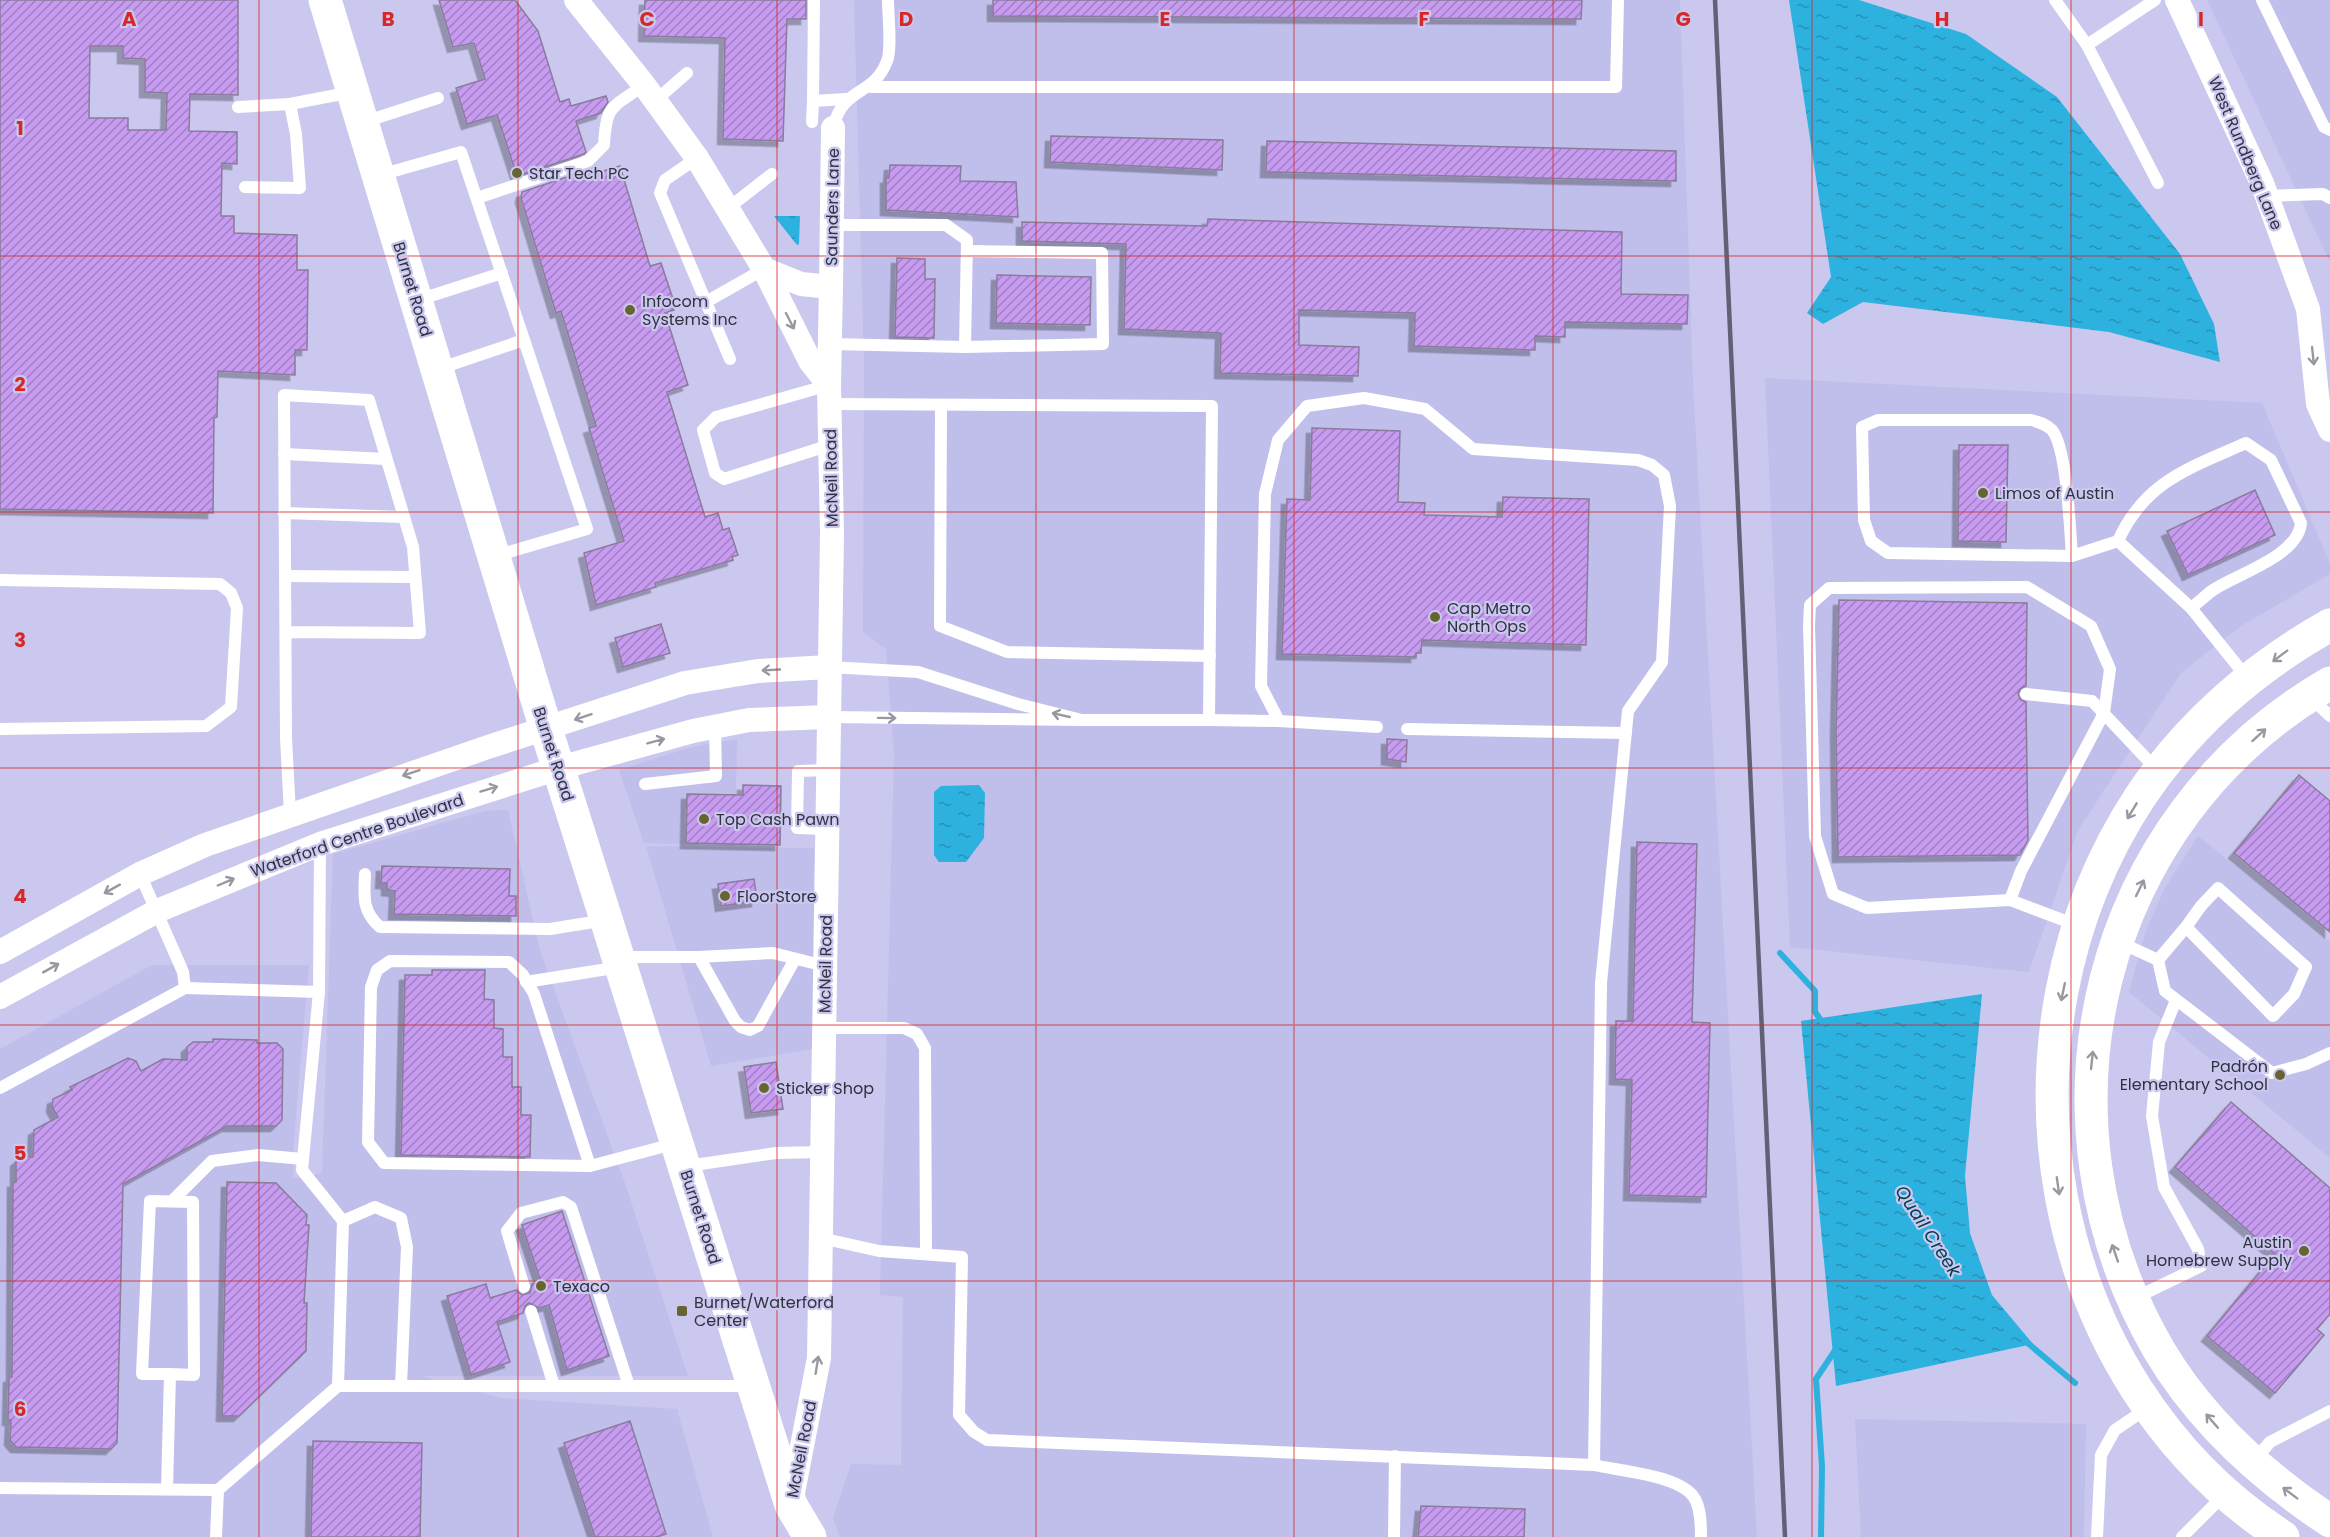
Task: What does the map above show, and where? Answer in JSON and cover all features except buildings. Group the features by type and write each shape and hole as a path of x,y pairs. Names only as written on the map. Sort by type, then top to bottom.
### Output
{"main road":[{"name":"Burnet Road","path":"325,0 546,729 755,1386 790,1505 810,1537"},
{"path":"2283,1537 2226,1493 2186,1453 2150,1407 2121,1364 2098,1320 2078,1265 2060,1195 2052,1127 2052,1060 2064,987 2080,927 2099,875 2117,836 2159,772 2221,702 2296,644 2330,626"},
{"path":"2323,698 2282,715 2204,789 2155,858 2137,893 2118,942 2098,1017 2090,1111 2100,1198 2114,1252 2133,1298 2160,1351 2210,1420 2252,1463 2298,1500 2330,1521"},
{"path":"2080,927 2118,942"},
{"path":"2150,1407 2182,1384"},
{"path":"2226,1493 2252,1463"},
{"name":"Burnet Road","path":"788,1537 790,1505"}],"street":[{"path":"576,0 650,93 697,158 764,269 829,395"},
{"name":"West Rundberg Lane","path":"2177,0 2267,196 2308,309 2318,404 2330,430"},
{"name":"Saunders Lane","path":"823,125 833,225 831,287"},
{"path":"764,269 801,284 831,287"},
{"name":"McNeil Road","path":"790,1505 819,1358 830,667 831,287"},
{"name":"West Rundberg Lane","path":"2308,309 2330,341"},
{"path":"0,952 140,874 205,845 290,814 711,677 758,671 830,667"},
{"name":"Waterford Centre Boulevard","path":"0,997 157,911 320,844 559,768 714,726 749,720 829,717"}],"lane":[{"path":"814,0 813,101 823,125 846,99"},
{"path":"871,87 888,60 888,0"},
{"path":"813,101 846,99 871,87 1616,87 1618,0"},
{"path":"2055,0 2087,45 2158,183"},
{"path":"2087,45 2155,0"},
{"path":"2262,0 2324,127 2330,130"},
{"path":"477,198 588,161 604,145 605,117 612,109 650,93 687,73"},
{"path":"238,107 290,104 358,107 438,98"},
{"path":"245,187 300,188 296,134 290,104"},
{"path":"379,175 461,152 587,528 494,556"},
{"path":"697,158 665,180 660,193 730,359"},
{"path":"727,209 772,174"},
{"path":"2267,196 2323,194 2330,198"},
{"path":"833,225 946,225 967,240 965,347"},
{"path":"830,344 965,347 1103,344 1102,253 967,250"},
{"path":"706,303 764,269"},
{"path":"417,300 502,273"},
{"path":"437,369 524,340"},
{"path":"286,632 420,633 413,546 369,400 284,395 286,776 290,814"},
{"path":"830,445 724,479 715,473 703,430 716,417 829,395 941,405 1212,406 1209,720"},
{"path":"1279,721 1261,686 1265,494 1278,440 1307,406 1364,398 1425,409 1473,449 1638,460 1652,465 1664,475 1670,506 1662,662 1628,711 1601,983 1594,1465"},
{"path":"941,405 940,626 1007,652 1210,656"},
{"path":"2072,556 2062,456 2052,430 2044,424 2031,420 1878,420 1862,427 1864,520 1871,541 1888,553 2072,556 2118,541 2128,518 2152,491 2174,475 2246,443 2271,460 2301,523 2300,533 2286,550 2213,590 2191,608"},
{"path":"284,454 386,459"},
{"path":"284,513 404,517"},
{"path":"2118,541 2191,608 2249,680"},
{"path":"285,576 415,577"},
{"path":"0,580 220,584 231,593 237,608 231,707 206,726 0,729"},
{"path":"2010,900 2021,871 2104,713 2110,669 2091,626 2027,587 1829,588 1810,604 1815,836 1833,894 1867,908 2010,900 2080,927"},
{"path":"830,667 918,672 1018,704 1082,720"},
{"path":"2026,694 2092,701 2159,772"},
{"path":"829,717 1279,721 1377,727"},
{"path":"645,784 716,776 714,726"},
{"path":"1407,729 1626,734"},
{"path":"320,844 319,992 302,1170 343,1221 338,1386"},
{"path":"140,874 183,972 185,988"},
{"path":"365,874 363,902 369,918 380,927 550,929 607,919"},
{"path":"2158,960 2218,888 2306,967 2294,994 2273,1016 2186,927"},
{"path":"2118,942 2158,960"},
{"path":"526,981 620,962 773,953 825,966"},
{"path":"699,957 735,1021 741,1027 750,1030 758,1026 795,959"},
{"path":"2158,960 2165,992 2272,1073 2306,1064 2330,1053"},
{"path":"590,1166 534,994 509,962 390,961 377,970 371,987 368,1142 384,1163 590,1166 682,1154 822,1152"},
{"path":"0,1088 185,988 319,992"},
{"path":"2133,1298 2201,1266 2198,1249 2164,1186 2152,1116 2159,1042 2176,1000"},
{"path":"824,1028 904,1028 917,1034 925,1048 926,1254"},
{"path":"172,1201 212,1161 258,1155 303,1159"},
{"path":"150,1201 193,1202 194,1375 170,1374 142,1374 150,1201"},
{"path":"524,1287 507,1232 521,1213 563,1202 571,1207 629,1386"},
{"path":"343,1221 375,1208 401,1218 407,1247 401,1386"},
{"path":"821,1238 879,1251 962,1257 959,1415 974,1432 987,1440 1594,1465 1676,1482 1693,1496 1702,1522 1701,1537"},
{"path":"531,1311 554,1386"},
{"path":"167,1489 170,1374"},
{"path":"0,1488 218,1490 338,1386 755,1386"},
{"path":"2097,1537 2101,1455 2115,1430 2150,1407"},
{"path":"2252,1463 2270,1442 2330,1411"},
{"path":"1394,1537 1395,1456"},
{"path":"216,1537 218,1490"},
{"path":"2181,1537 2196,1532 2226,1493"}],"shaded area":[{"path":"854,0 1680,0 1693,383 1757,1537 840,1537 833,1518 851,1464 901,1465 903,1297 880,1295 894,754 886,649 863,632 864,363"},
{"path":"2207,0 2330,0 2330,262"},
{"path":"1765,378 2262,403 2330,564 2330,574 2241,626 2181,673 2078,830 2029,972 1790,947"},
{"path":"737,739 735,846 644,843 619,770 692,747"},
{"path":"508,810 540,951 625,1183 688,1376 421,1376 501,1398 677,1409 713,1537 0,1537 0,1049 152,965 309,965 294,1140 293,1179 322,1173 333,854 485,811"},
{"name":"Padrón Elementary School","path":"2198,836 2330,942 2330,1158 2129,992 2145,933 2163,891"},
{"path":"646,846 814,848 813,1049 711,1066"},
{"path":"1855,1419 2086,1424 2084,1537 1861,1537"}],"water":[{"path":"1789,0 1859,0 1966,34 2057,97 2180,254 2214,324 2220,362 2109,332 1863,302 1823,324 1807,313 1831,277"},
{"path":"774,216 800,216 799,244 797,245"},
{"path":"979,785 985,793 984,838 966,862 939,862 934,855 934,792 941,786"},
{"path":"1982,994 1965,1176 1970,1233 1992,1295 2033,1344 1836,1386 1801,1021"}],"waterway":[{"name":"Quail Creek","path":"1780,953 1815,991 1815,1012 1823,1023"},
{"name":"Quail Creek","path":"2024,1340 2075,1383"},
{"path":"1821,1537 1822,1466 1816,1379 1836,1349"}],"railway":[{"path":"1715,0 1785,1537"}],"place":[{"name":"Star Tech PC","path":"517,173"},
{"name":"Infocom Systems Inc","path":"630,310"},
{"name":"Limos of Austin","path":"1983,493"},
{"name":"Cap Metro North Ops","path":"1435,617"},
{"name":"Top Cash Pawn","path":"704,819"},
{"name":"FloorStore","path":"725,896"},
{"name":"Padrón Elementary School","path":"2280,1075"},
{"name":"Sticker Shop","path":"764,1088"},
{"name":"Austin Homebrew Supply","path":"2304,1251"},
{"name":"Texaco","path":"541,1286"},
{"name":"Burnet/Waterford Center","path":"682,1311"}]}
